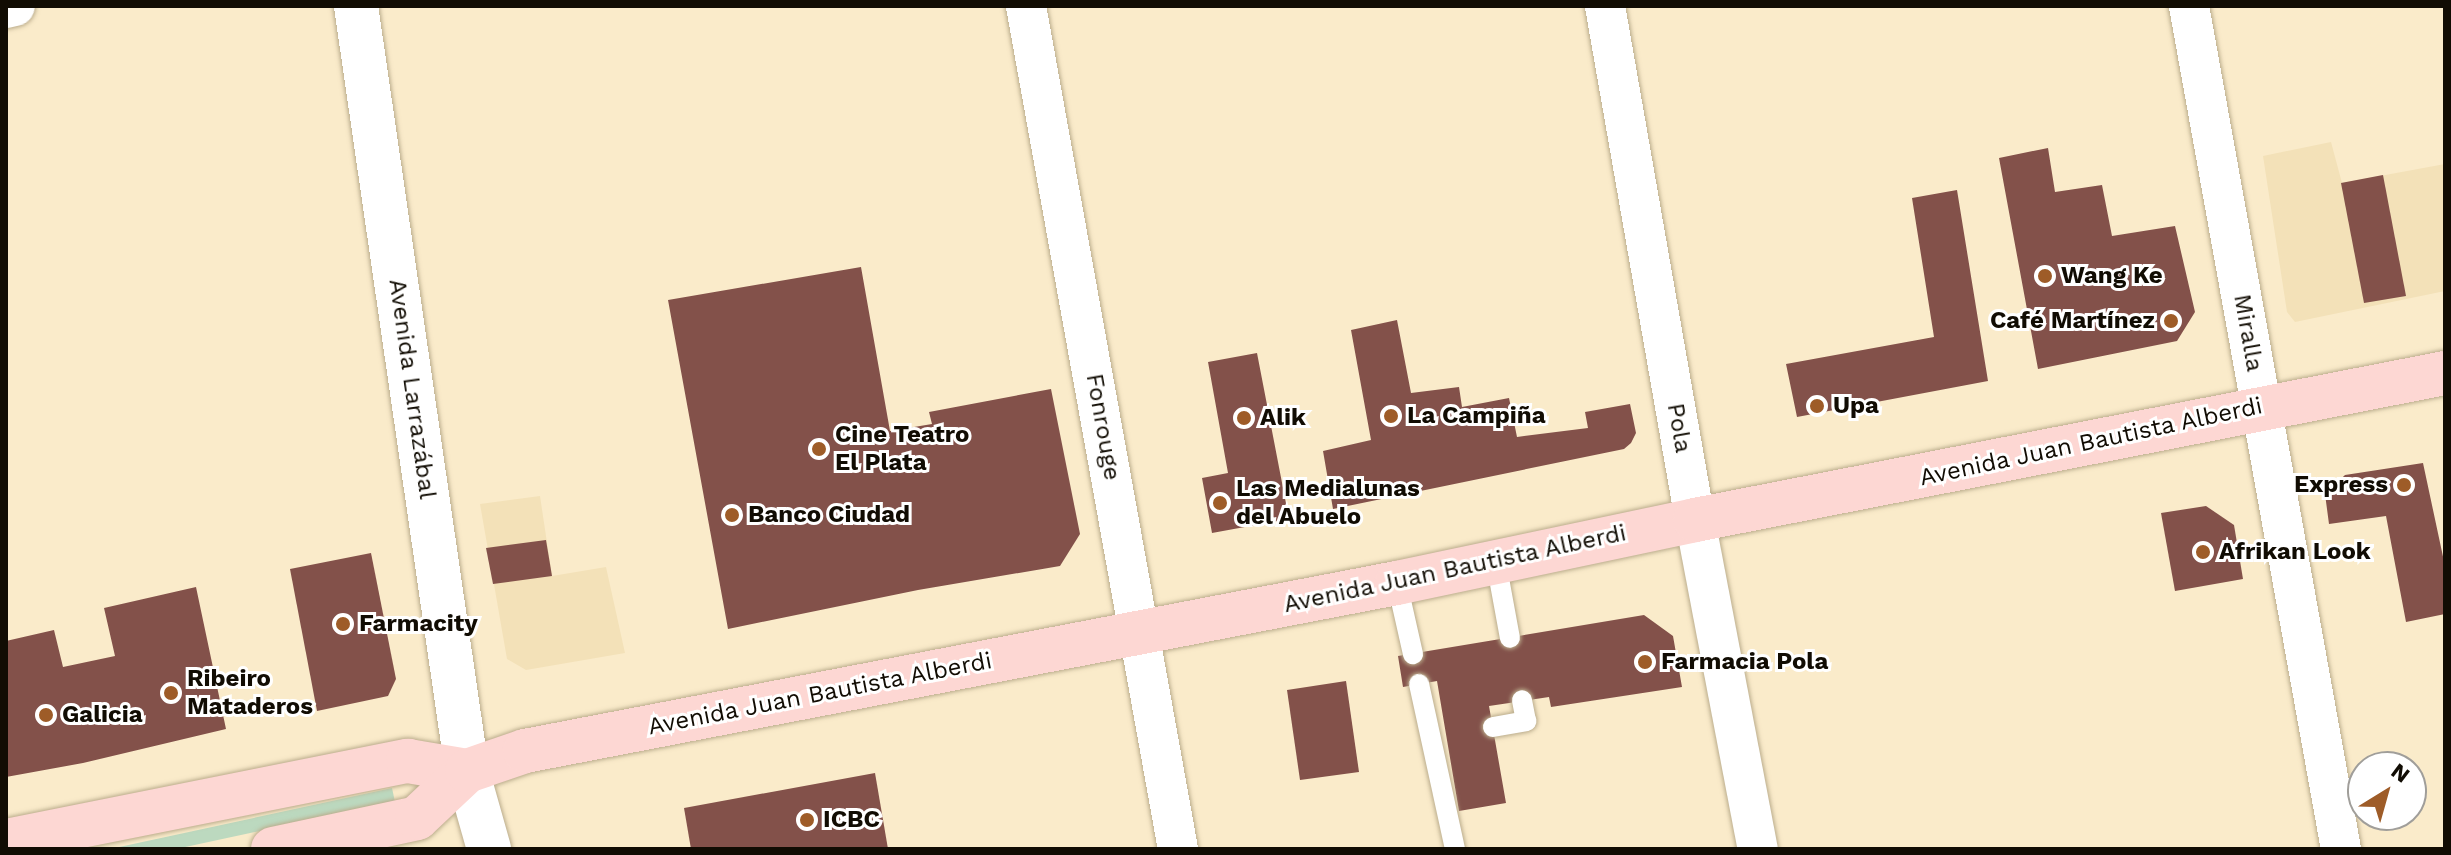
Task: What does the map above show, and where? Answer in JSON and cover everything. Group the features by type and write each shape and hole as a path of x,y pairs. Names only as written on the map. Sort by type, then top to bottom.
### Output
{"main road":[{"name":"Avenida Juan Bautista Alberdi","path":"273,849 417,818 467,771 525,751 1397,583 1695,520 2445,373"},
{"name":"Avenida Juan Bautista Alberdi","path":"6,841 408,761 467,771"}],"street":[{"path":"6,8 15,6"},
{"name":"Avenida Larrazábal","path":"356,6 467,771 489,849"},
{"name":"Fonrouge","path":"1026,6 1178,849"},
{"name":"Pola","path":"1605,6 1695,520 1758,849"},
{"name":"Miralla","path":"2189,6 2341,849"}],"lane":[{"path":"1496,562 1510,638"},
{"path":"1397,583 1413,654"},
{"path":"1419,684 1439,737 1455,849"},
{"path":"1493,727 1526,721 1522,700"}],"shaded area":[{"path":"2331,142 2342,183 2445,164 2445,291 2295,322 2287,312 2263,156"},
{"path":"540,496 552,576 606,567 625,653 526,670 507,659 480,504"}],"green space":[{"path":"392,788 395,802 176,849 110,849"}],"building":[{"path":"2048,148 2055,192 2102,185 2112,236 2175,226 2195,312 2177,341 2038,369 1999,158"},
{"path":"2383,175 2406,296 2364,303 2341,183"},
{"path":"1957,190 1988,381 1797,417 1786,364 1934,337 1912,198"},
{"path":"861,267 890,431 932,424 929,412 1051,389 1080,534 1060,566 918,590 728,629 668,300"},
{"path":"1397,320 1411,393 1459,387 1462,407 1509,398 1517,437 1588,428 1585,412 1630,404 1636,433 1624,449 1333,509 1323,451 1371,440 1351,330"},
{"name":"Alik","path":"1257,353 1289,519 1212,533 1202,478 1228,473 1208,362"},
{"path":"2423,463 2445,566 2445,614 2406,622 2386,516 2329,524 2325,494 2345,475"},
{"name":"Afrikan Look","path":"2206,506 2234,525 2243,579 2175,591 2161,513"},
{"path":"546,540 552,576 493,584 486,548"},
{"name":"Farmacity","path":"371,553 396,679 388,696 317,711 290,569"},
{"path":"196,587 226,729 83,763 6,777 6,641 54,630 63,667 115,656 104,608"},
{"path":"1644,615 1673,636 1682,687 1551,707 1549,697 1489,706 1506,803 1459,811 1437,681 1403,687 1398,656"},
{"path":"1346,681 1359,772 1300,780 1287,690"},
{"path":"875,773 888,849 691,849 684,808"}],"place":[{"name":"Wang Ke","path":"2045,276"},
{"name":"Café Martínez","path":"2171,321"},
{"name":"Upa","path":"1817,406"},
{"name":"La Campiña","path":"1391,416"},
{"name":"Alik","path":"1244,418"},
{"name":"Cine Teatro El Plata","path":"819,449"},
{"name":"Express","path":"2404,485"},
{"name":"Las Medialunas del Abuelo","path":"1220,503"},
{"name":"Banco Ciudad","path":"732,515"},
{"name":"Afrikan Look","path":"2203,552"},
{"name":"Farmacity","path":"343,624"},
{"name":"Farmacia Pola","path":"1645,662"},
{"name":"Ribeiro Mataderos","path":"171,693"},
{"name":"Galicia","path":"46,715"},
{"name":"ICBC","path":"807,820"}]}
